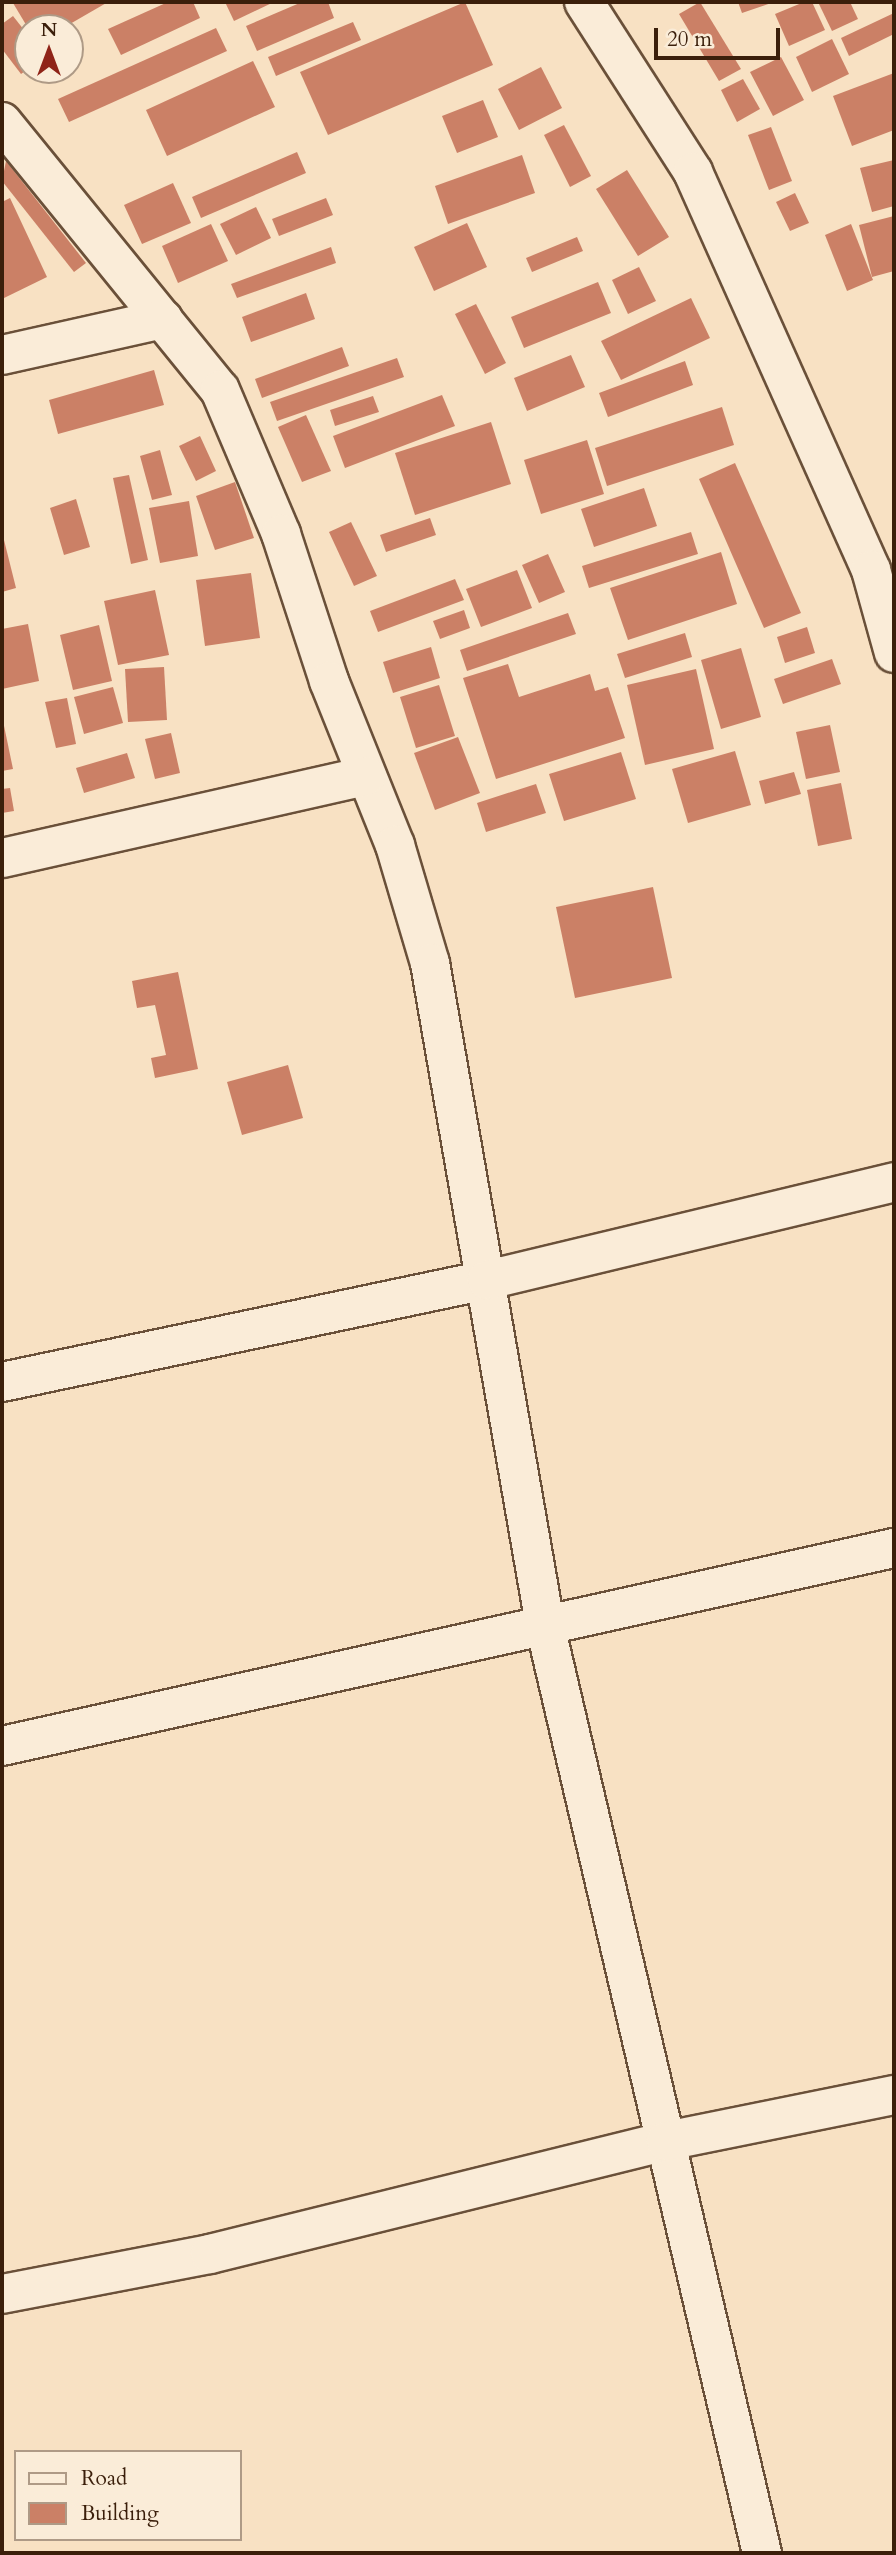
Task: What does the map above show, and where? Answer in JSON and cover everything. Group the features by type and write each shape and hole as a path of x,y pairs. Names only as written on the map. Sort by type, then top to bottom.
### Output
{"street":[{"path":"584,2 693,172 871,570 894,653"},
{"path":"2,122 220,390 281,534 366,776 396,845 430,962 546,1630 762,2553"},
{"path":"2,355 163,319"},
{"path":"2,858 366,776"},
{"path":"2,1382 487,1280 894,1182"},
{"path":"2,1746 546,1630 894,1548"},
{"path":"2,2294 210,2254 666,2141 894,2095"}],"building":[{"path":"108,2 84,16 20,14 13,3"},
{"path":"168,2 193,2 200,18 121,55 108,29"},
{"path":"225,2 274,2 234,21"},
{"path":"302,2 328,2 334,18 257,51 246,26"},
{"path":"465,2 493,65 328,135 300,72"},
{"path":"700,2 741,69 719,81 679,14"},
{"path":"738,2 774,2 742,13"},
{"path":"804,2 812,2 825,30 789,46 775,14"},
{"path":"818,2 850,2 858,19 832,31"},
{"path":"894,13 894,34 849,56 841,38"},
{"path":"14,17 14,65 2,49 2,24"},
{"path":"353,22 361,40 276,76 268,57"},
{"path":"216,28 227,51 69,122 58,99"},
{"path":"832,39 849,74 812,92 796,57"},
{"path":"781,57 804,100 773,116 750,72"},
{"path":"253,61 275,107 167,156 146,110"},
{"path":"541,67 562,108 519,130 498,89"},
{"path":"894,73 894,130 852,146 833,96"},
{"path":"743,79 760,109 737,122 721,90"},
{"path":"483,100 498,137 457,153 442,116"},
{"path":"564,125 591,176 570,187 544,135"},
{"path":"771,127 792,181 769,190 748,135"},
{"path":"297,152 306,173 201,218 192,197"},
{"path":"522,155 535,193 448,224 435,186"},
{"path":"894,160 894,206 872,212 860,168"},
{"path":"6,161 86,263 74,272 2,181"},
{"path":"627,170 669,237 638,256 596,189"},
{"path":"173,183 191,223 142,244 124,205"},
{"path":"795,193 809,223 790,231 776,202"},
{"path":"10,198 47,277 2,299 2,202"},
{"path":"326,198 333,215 279,236 272,219"},
{"path":"256,207 271,238 236,255 220,224"},
{"path":"894,216 894,271 872,277 859,225"},
{"path":"467,223 487,267 434,291 414,247"},
{"path":"211,224 228,261 178,283 162,246"},
{"path":"851,224 873,280 847,291 825,235"},
{"path":"577,237 583,251 532,272 526,258"},
{"path":"331,247 336,263 237,298 231,284"},
{"path":"639,267 656,301 628,314 612,280"},
{"path":"598,282 611,313 524,348 511,317"},
{"path":"306,293 315,319 251,342 242,317"},
{"path":"691,298 710,338 621,380 601,341"},
{"path":"476,304 506,363 485,374 455,314"},
{"path":"342,347 349,366 262,398 255,379"},
{"path":"571,355 585,387 527,411 514,378"},
{"path":"397,358 404,377 277,421 270,402"},
{"path":"685,361 693,385 608,417 599,393"},
{"path":"154,370 164,405 58,434 49,400"},
{"path":"442,395 455,426 345,468 333,436"},
{"path":"373,396 379,412 335,426 330,410"},
{"path":"722,407 734,445 607,486 595,448"},
{"path":"306,415 331,471 302,482 278,427"},
{"path":"491,422 511,484 415,515 395,453"},
{"path":"200,436 216,471 196,481 179,446"},
{"path":"587,440 604,494 541,514 524,460"},
{"path":"160,450 172,495 152,500 140,456"},
{"path":"735,463 801,613 764,628 699,479"},
{"path":"129,475 148,560 131,564 113,478"},
{"path":"235,482 254,538 215,550 196,496"},
{"path":"644,488 657,526 594,547 581,509"},
{"path":"76,499 90,547 64,555 50,508"},
{"path":"189,501 198,556 160,563 149,508"},
{"path":"430,518 436,535 386,552 380,535"},
{"path":"351,522 377,576 354,586 329,532"},
{"path":"2,532 16,588 2,592"},
{"path":"691,532 698,554 589,588 582,566"},
{"path":"721,552 737,604 628,640 610,588"},
{"path":"548,554 565,592 539,603 522,565"},
{"path":"517,570 532,608 481,627 466,589"},
{"path":"251,573 260,638 205,646 196,580"},
{"path":"455,579 464,600 378,632 370,611"},
{"path":"155,590 169,655 118,665 104,601"},
{"path":"464,610 470,628 440,639 433,621"},
{"path":"568,613 576,634 467,671 460,650"},
{"path":"28,624 39,681 2,689 2,629"},
{"path":"99,625 112,681 73,690 60,635"},
{"path":"807,627 815,653 785,663 777,637"},
{"path":"685,633 692,657 625,678 617,654"},
{"path":"431,647 440,678 393,693 383,662"},
{"path":"741,648 761,717 721,729 701,660"},
{"path":"832,659 841,684 783,704 774,679"},
{"path":"508,664 519,697 590,674 595,691 608,687 625,738 496,779 463,678"},
{"path":"164,667 167,720 128,722 125,669"},
{"path":"696,669 714,749 645,765 627,685"},
{"path":"439,685 455,736 416,748 400,697"},
{"path":"113,687 123,723 84,734 74,697"},
{"path":"67,698 76,744 56,748 45,702"},
{"path":"2,716 13,769 2,771"},
{"path":"830,725 840,772 806,779 796,732"},
{"path":"171,733 180,773 155,779 145,739"},
{"path":"458,737 480,793 435,810 414,753"},
{"path":"735,751 751,805 688,823 672,769"},
{"path":"621,752 636,799 564,821 549,774"},
{"path":"127,753 135,778 84,793 76,768"},
{"path":"794,772 801,794 765,804 759,781"},
{"path":"841,783 852,839 818,846 807,790"},
{"path":"536,784 546,813 486,832 477,803"},
{"path":"10,788 14,811 2,813 2,789"},
{"path":"653,887 672,978 575,998 556,907"},
{"path":"178,972 198,1069 155,1078 151,1058 166,1055 155,1005 137,1008 132,981"},
{"path":"288,1065 303,1118 242,1135 227,1082"}]}
